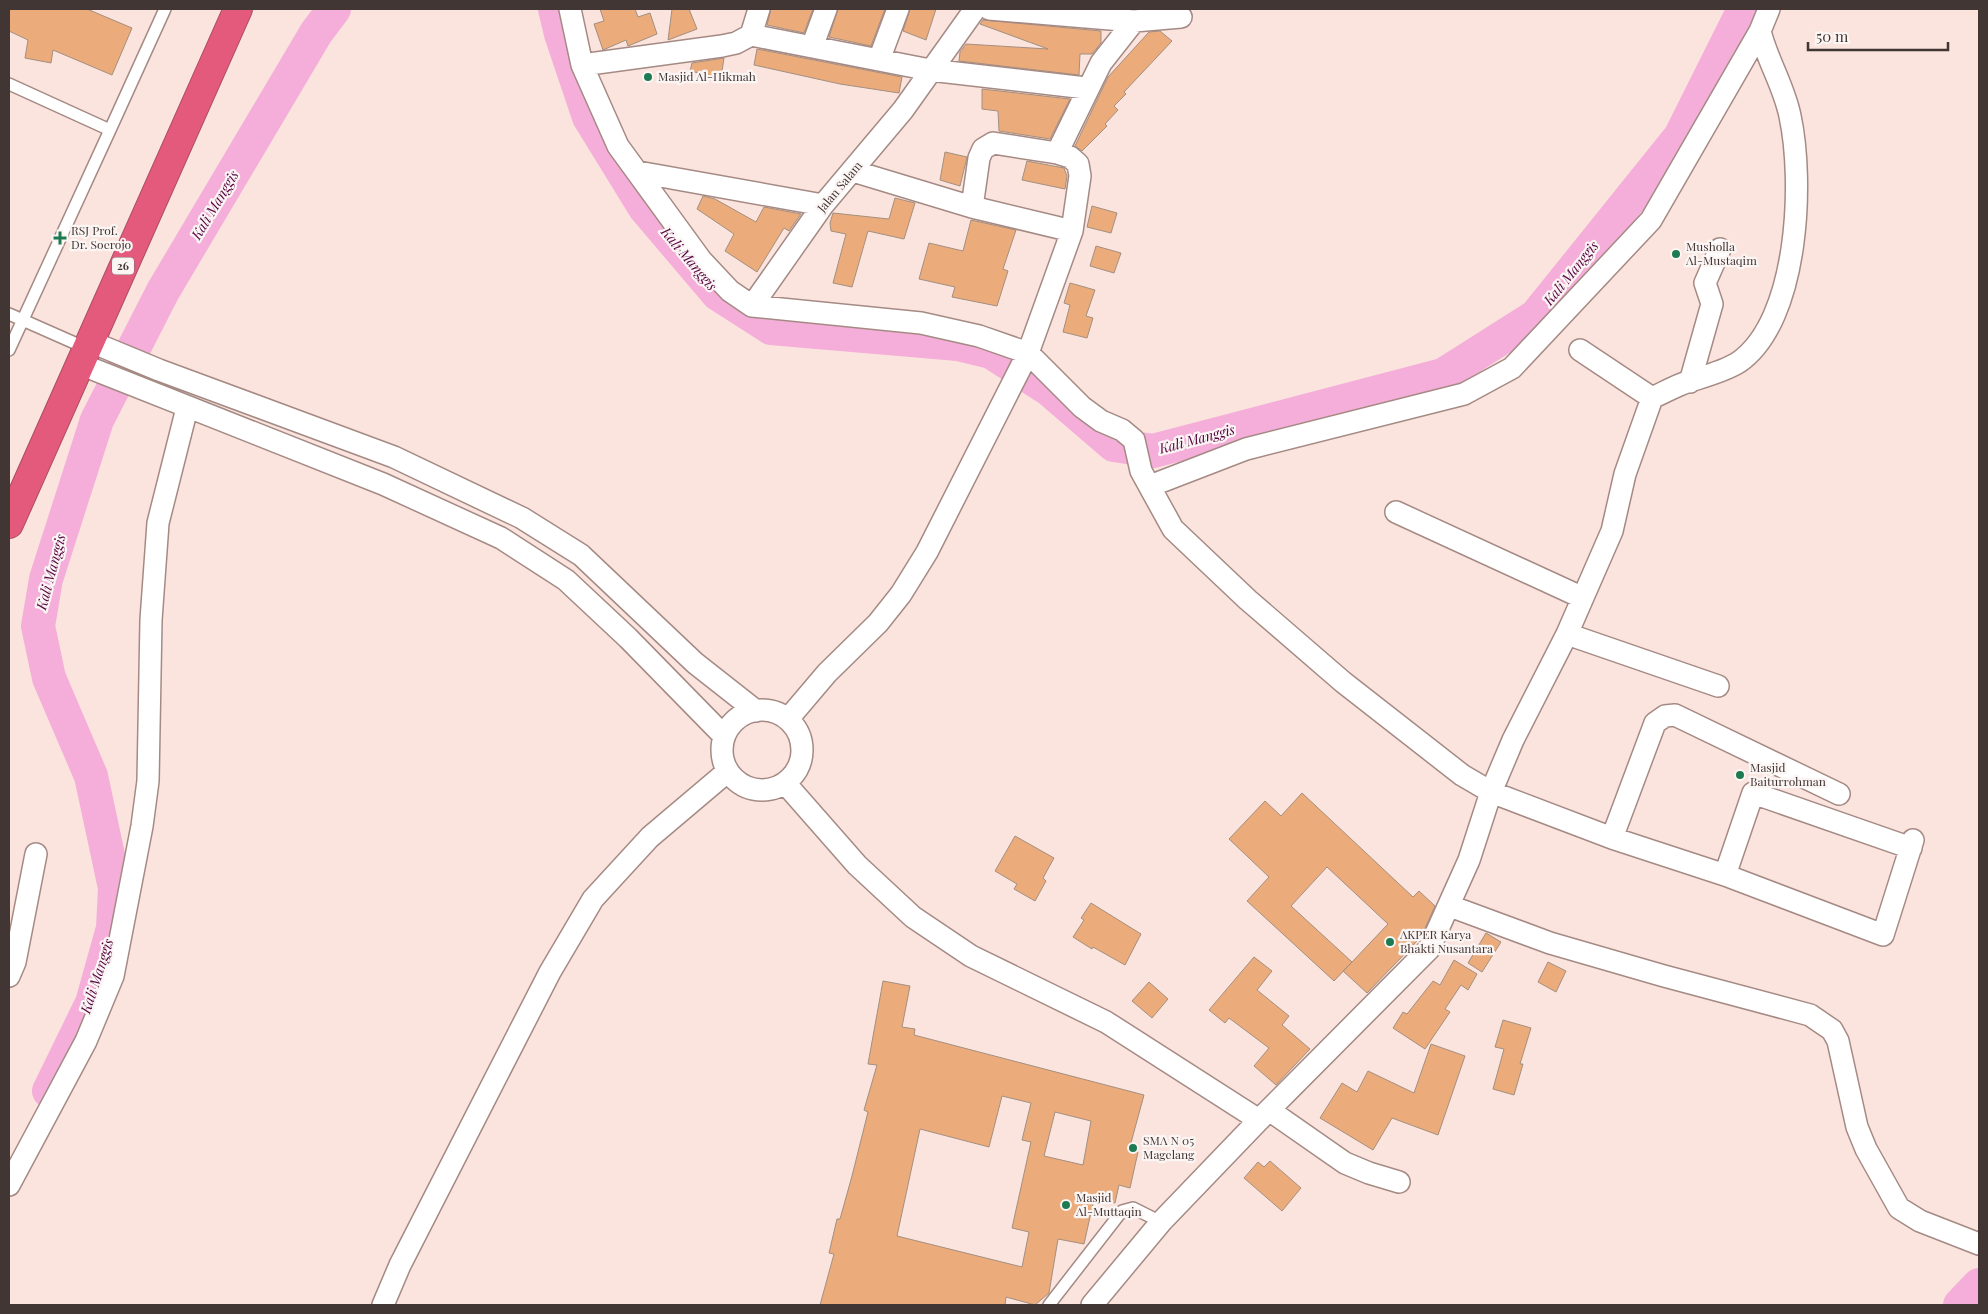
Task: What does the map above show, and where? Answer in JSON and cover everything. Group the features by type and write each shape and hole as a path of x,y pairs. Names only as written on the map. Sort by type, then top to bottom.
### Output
{"highway":[{"name":"26","path":"9,524 238,9"}],"street":[{"path":"570,9 582,65 618,146 701,260 730,290 752,306 921,324 979,336 1026,356 1082,407 1101,421 1122,430 1134,440 1146,478 1173,529 1248,600 1343,682 1462,775 1491,792 1612,838 1725,875 1883,935 1912,844 1753,793 1725,875"},
{"path":"751,35 758,9"},
{"path":"812,47 826,9"},
{"path":"879,60 898,9"},
{"name":"Jalan Salam","path":"752,306 823,204 903,110 974,9"},
{"path":"989,9 1134,21 1181,17"},
{"path":"1146,478 1246,449 1464,394 1512,368 1651,220 1760,31 1768,9"},
{"path":"1057,153 1086,88 1100,63 1134,21"},
{"path":"1092,1305 1161,1222 1429,949 1450,906 1469,860 1491,792 1513,740 1567,634 1612,531 1625,474 1652,398 1739,362 1760,342 1774,312 1789,268 1796,220 1797,168 1790,117 1784,92 1760,31"},
{"path":"582,65 722,46 736,43 751,35 930,70 1086,88"},
{"path":"788,719 827,672 878,623 901,594 926,552 1012,387 1026,356 1072,231 1080,176 1078,164 1070,157 1057,153 993,143 984,149 979,158 972,207"},
{"path":"853,171 972,207 1072,231"},
{"path":"638,172 823,204"},
{"path":"1690,382 1712,304 1705,283 1720,249"},
{"path":"1580,350 1652,398"},
{"path":"85,351 116,353 394,457 522,518 581,556 695,663 756,711"},
{"path":"85,351 106,374 187,408 384,484 501,538 536,558 566,580 621,632 724,736"},
{"path":"9,1185 86,1041 113,976 139,845 148,781 151,620 158,523 187,408"},
{"path":"285,445 291,418"},
{"path":"1396,512 1582,597"},
{"path":"1567,634 1718,686"},
{"path":"767,710 788,719 800,740 802,752 794,774 785,783 773,788 760,790 748,788 736,781 728,772 721,748 724,736 736,719 756,711 767,710"},
{"path":"1612,838 1656,723 1666,716 1675,715 1839,794"},
{"path":"383,1305 400,1264 550,972 593,899 650,837 728,772"},
{"path":"785,783 858,865 913,918 971,956 1106,1022 1345,1163 1369,1173 1400,1182"},
{"path":"9,976 15,962 36,854"},
{"path":"1450,906 1550,943 1664,976 1795,1010 1822,1022 1832,1030 1838,1041 1857,1127 1866,1149 1899,1208 1920,1221 1979,1244"}],"lane":[{"path":"9,350 165,9"},
{"path":"9,84 110,130"},
{"path":"9,314 85,351"},
{"path":"1049,1305 1122,1211 1133,1208 1161,1222"}],"building":[{"path":"9,9 87,9 132,28 112,75 53,50 51,63 25,58 28,40 9,31"},
{"path":"600,9 635,9 638,17 650,13 657,34 628,46 626,40 603,50 594,24 604,21"},
{"path":"672,9 689,9 697,29 668,40"},
{"path":"771,9 813,9 804,33 767,25"},
{"path":"838,9 885,9 871,46 829,37"},
{"path":"910,9 936,9 926,40 903,31"},
{"path":"983,20 1101,31 1101,43 1092,54 1080,54 1079,75 959,61 960,52 966,44 1048,49 980,24"},
{"path":"1160,31 1172,41 1124,92 1126,94 1114,106 1118,110 1105,124 1107,126 1082,151 1075,146 1108,77 1149,32"},
{"path":"757,49 902,77 899,93 840,84 754,65"},
{"path":"724,58 721,78 690,71 692,63"},
{"path":"982,89 1070,99 1050,139 999,131 998,111 982,109"},
{"path":"945,152 967,157 960,186 940,180"},
{"path":"1027,161 1064,168 1067,176 1065,189 1022,180"},
{"path":"703,196 715,199 756,222 764,207 801,214 789,231 784,228 757,272 725,251 734,234 697,209"},
{"path":"895,198 915,203 904,239 868,231 852,287 833,283 846,234 831,231 830,223 833,213 889,219"},
{"path":"1092,206 1117,213 1111,233 1087,227"},
{"path":"971,220 1016,230 1003,269 1008,271 997,306 952,297 955,287 919,279 929,243 963,251"},
{"path":"1096,246 1121,253 1114,273 1090,266"},
{"path":"1070,283 1095,290 1086,316 1093,318 1087,338 1063,332 1070,305 1064,303"},
{"path":"1302,793 1413,897 1419,891 1435,906 1421,937 1367,993 1343,971 1334,981 1247,901 1269,877 1229,839 1265,801 1281,816","holes":["1327,867 1388,924 1352,962 1291,906"]},
{"path":"1015,836 1054,858 1043,878 1046,881 1035,901 1014,889 1017,884 995,871"},
{"path":"1091,903 1141,934 1125,965 1093,947 1092,949 1073,937 1084,920 1081,918"},
{"path":"1486,933 1501,942 1482,972 1468,963"},
{"path":"1254,957 1272,971 1257,990 1289,1016 1282,1025 1310,1049 1276,1085 1254,1066 1269,1048 1229,1018 1225,1023 1209,1010"},
{"path":"1454,960 1477,974 1468,990 1461,985 1445,1009 1450,1012 1425,1049 1393,1028 1403,1012 1407,1014 1433,981 1440,985"},
{"path":"1548,962 1566,971 1556,992 1538,982"},
{"path":"883,981 910,986 902,1027 915,1029 914,1035 1144,1095 1129,1150 1138,1152 1130,1188 1119,1185 1115,1203 1094,1199 1084,1244 1058,1239 1049,1293 1035,1305 1006,1297 1005,1305 820,1305 834,1254 829,1253 837,1219 840,1219 868,1112 864,1110 877,1065 868,1064","holes":["1002,1096 1031,1103 1022,1140 1031,1142 1012,1228 1029,1232 1022,1267 897,1236 920,1129 989,1147","1055,1112 1091,1121 1083,1165 1044,1156"]},
{"path":"1149,982 1168,999 1152,1018 1132,1001"},
{"path":"1503,1020 1531,1028 1520,1064 1523,1064 1514,1095 1493,1089 1504,1049 1495,1047"},
{"path":"1431,1044 1465,1056 1438,1135 1392,1118 1373,1150 1320,1118 1342,1083 1357,1092 1368,1071 1414,1093"},
{"path":"1270,1161 1301,1188 1282,1211 1244,1178 1258,1162 1264,1167"}],"waterway":[{"name":"Kali Manggis","path":"49,1091 92,1003 113,928 115,888 91,776 49,678 38,626 46,579 97,420 163,291 316,33 334,9"},
{"name":"Kali Manggis","path":"555,9 561,34 589,117 645,208 718,294 771,328 958,344 991,352 1050,390 1114,445 1153,451 1443,375 1536,316 1680,137 1744,9"},
{"path":"1960,1305 1979,1285"}],"place":[{"name":"Masjid Al-Hikmah","path":"648,77"},
{"name":"RSJ Prof. Dr. Soerojo","path":"60,238"},
{"name":"Musholla Al-Mustaqim","path":"1676,254"},
{"name":"Masjid Baiturrohman","path":"1740,775"},
{"name":"AKPER Karya Bhakti Nusantara","path":"1390,942"},
{"name":"SMA N 05 Magelang","path":"1133,1148"},
{"name":"Masjid Al-Muttaqin","path":"1066,1205"}]}
